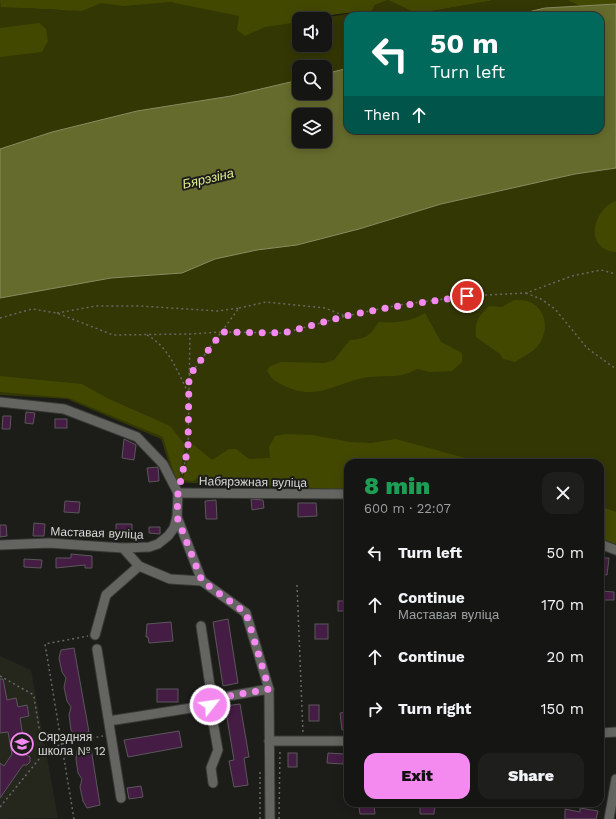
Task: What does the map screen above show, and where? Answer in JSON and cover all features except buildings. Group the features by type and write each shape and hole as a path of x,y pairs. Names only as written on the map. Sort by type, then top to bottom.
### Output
{"street":[{"path":"0,402 64,409 137,437 163,464 178,493 177,517 174,528 168,536"},
{"name":"Набярэжная вуліца","path":"178,493 344,494"},
{"path":"177,517 202,581 246,613 269,689 270,819"},
{"path":"168,536 185,538"},
{"name":"Маставая вуліца","path":"0,544 49,543 123,548 150,547 158,544 168,536"},
{"path":"604,546 616,550"},
{"path":"123,548 139,566 170,579 202,581"},
{"path":"95,634 106,595 139,566"},
{"path":"200,626 218,750 211,768 213,783"},
{"path":"97,649 121,798"},
{"path":"109,721 211,702 269,689"},
{"path":"604,733 616,732"},
{"path":"269,741 344,741"},
{"path":"609,819 616,779"}],"path":[{"path":"0,318 32,309 57,314 113,335 222,332 284,333 346,316 399,305 467,296 526,293 572,276 601,270 616,274"},
{"path":"526,293 541,299 555,309 587,348 616,369"},
{"path":"57,314 96,306 140,306 218,311 266,302 325,308 346,316"},
{"path":"189,376 239,308"},
{"path":"145,334 158,341 167,353 189,393"},
{"path":"178,493 188,448 190,334"},
{"path":"298,585 304,741"},
{"path":"74,819 44,644 95,634"},
{"path":"0,676 32,694 34,697 44,753"},
{"path":"0,807 44,753 61,744 111,734"},
{"path":"279,819 280,750"},
{"path":"260,765 260,819"}],"shaded area":[{"path":"0,0 22,8 59,10 60,1 170,2 292,18 292,52 332,52 332,16 344,14 344,69 332,72 332,60 292,60 292,82 231,96 137,111 52,132 0,149"},
{"path":"0,0 388,0 375,5 371,12 344,12 332,15 332,12 292,12 292,23 265,27 245,36 237,30 239,16 170,2 124,6 101,3 82,11 1,7"},
{"path":"388,0 411,11 432,11 495,0 567,0 580,6 545,8 528,12 371,12 375,5"},
{"path":"388,0 495,0 432,11 411,11"},
{"path":"567,0 616,0 616,4 580,6"},
{"path":"39,23 46,29 48,41 42,52 0,57 0,28"},
{"path":"616,168 616,547 604,542 604,459 344,459 344,492 175,482 161,439 67,399 0,395 0,298 111,278 182,273 215,259 257,250 297,245 359,229 441,204 575,174"},
{"path":"616,201 616,252 605,249 599,244 595,236 595,228 597,219 602,212 608,205"},
{"path":"514,300 527,301 534,304 543,315 545,322 543,335 536,348 515,362 503,359 500,354 476,337 478,320 489,306 502,307"},
{"path":"425,313 441,342 462,353 462,362 452,371 430,372 417,369 397,376 363,378 325,390 306,392 296,390 279,383 273,379 267,371 270,366 282,362 325,363 334,360 350,340 368,336 379,322 403,321"},
{"path":"0,376 82,384 107,398 170,426 185,445 179,480 176,480 163,437 69,398 0,392"},
{"path":"286,434 312,435 350,442 371,443 396,439 469,459 344,459 344,490 218,482 210,481 204,477 193,481 183,480 190,446 194,445 212,460 229,449 236,449 249,459 270,458 269,447 275,436"},
{"path":"604,508 616,512 616,544 604,540"},
{"name":"Сярэдняя школа № 12","path":"0,656 31,670 58,818 0,819"}],"water":[{"name":"Бярэзіна","path":"616,4 616,168 575,174 441,204 359,229 297,245 257,250 215,259 182,273 111,278 0,298 0,149 52,132 137,111 231,96 292,82 292,100 332,100 332,72 344,69 344,134 604,134 604,12 528,12 545,8"}],"place":[{"name":"Сярэдняя школа № 12","path":"22,744"}],"route":[{"path":"210,705 212,699 269,689 246,613 202,581 177,517 178,493 188,448 189,376 222,332 284,333 346,316 399,305 467,296"}]}
